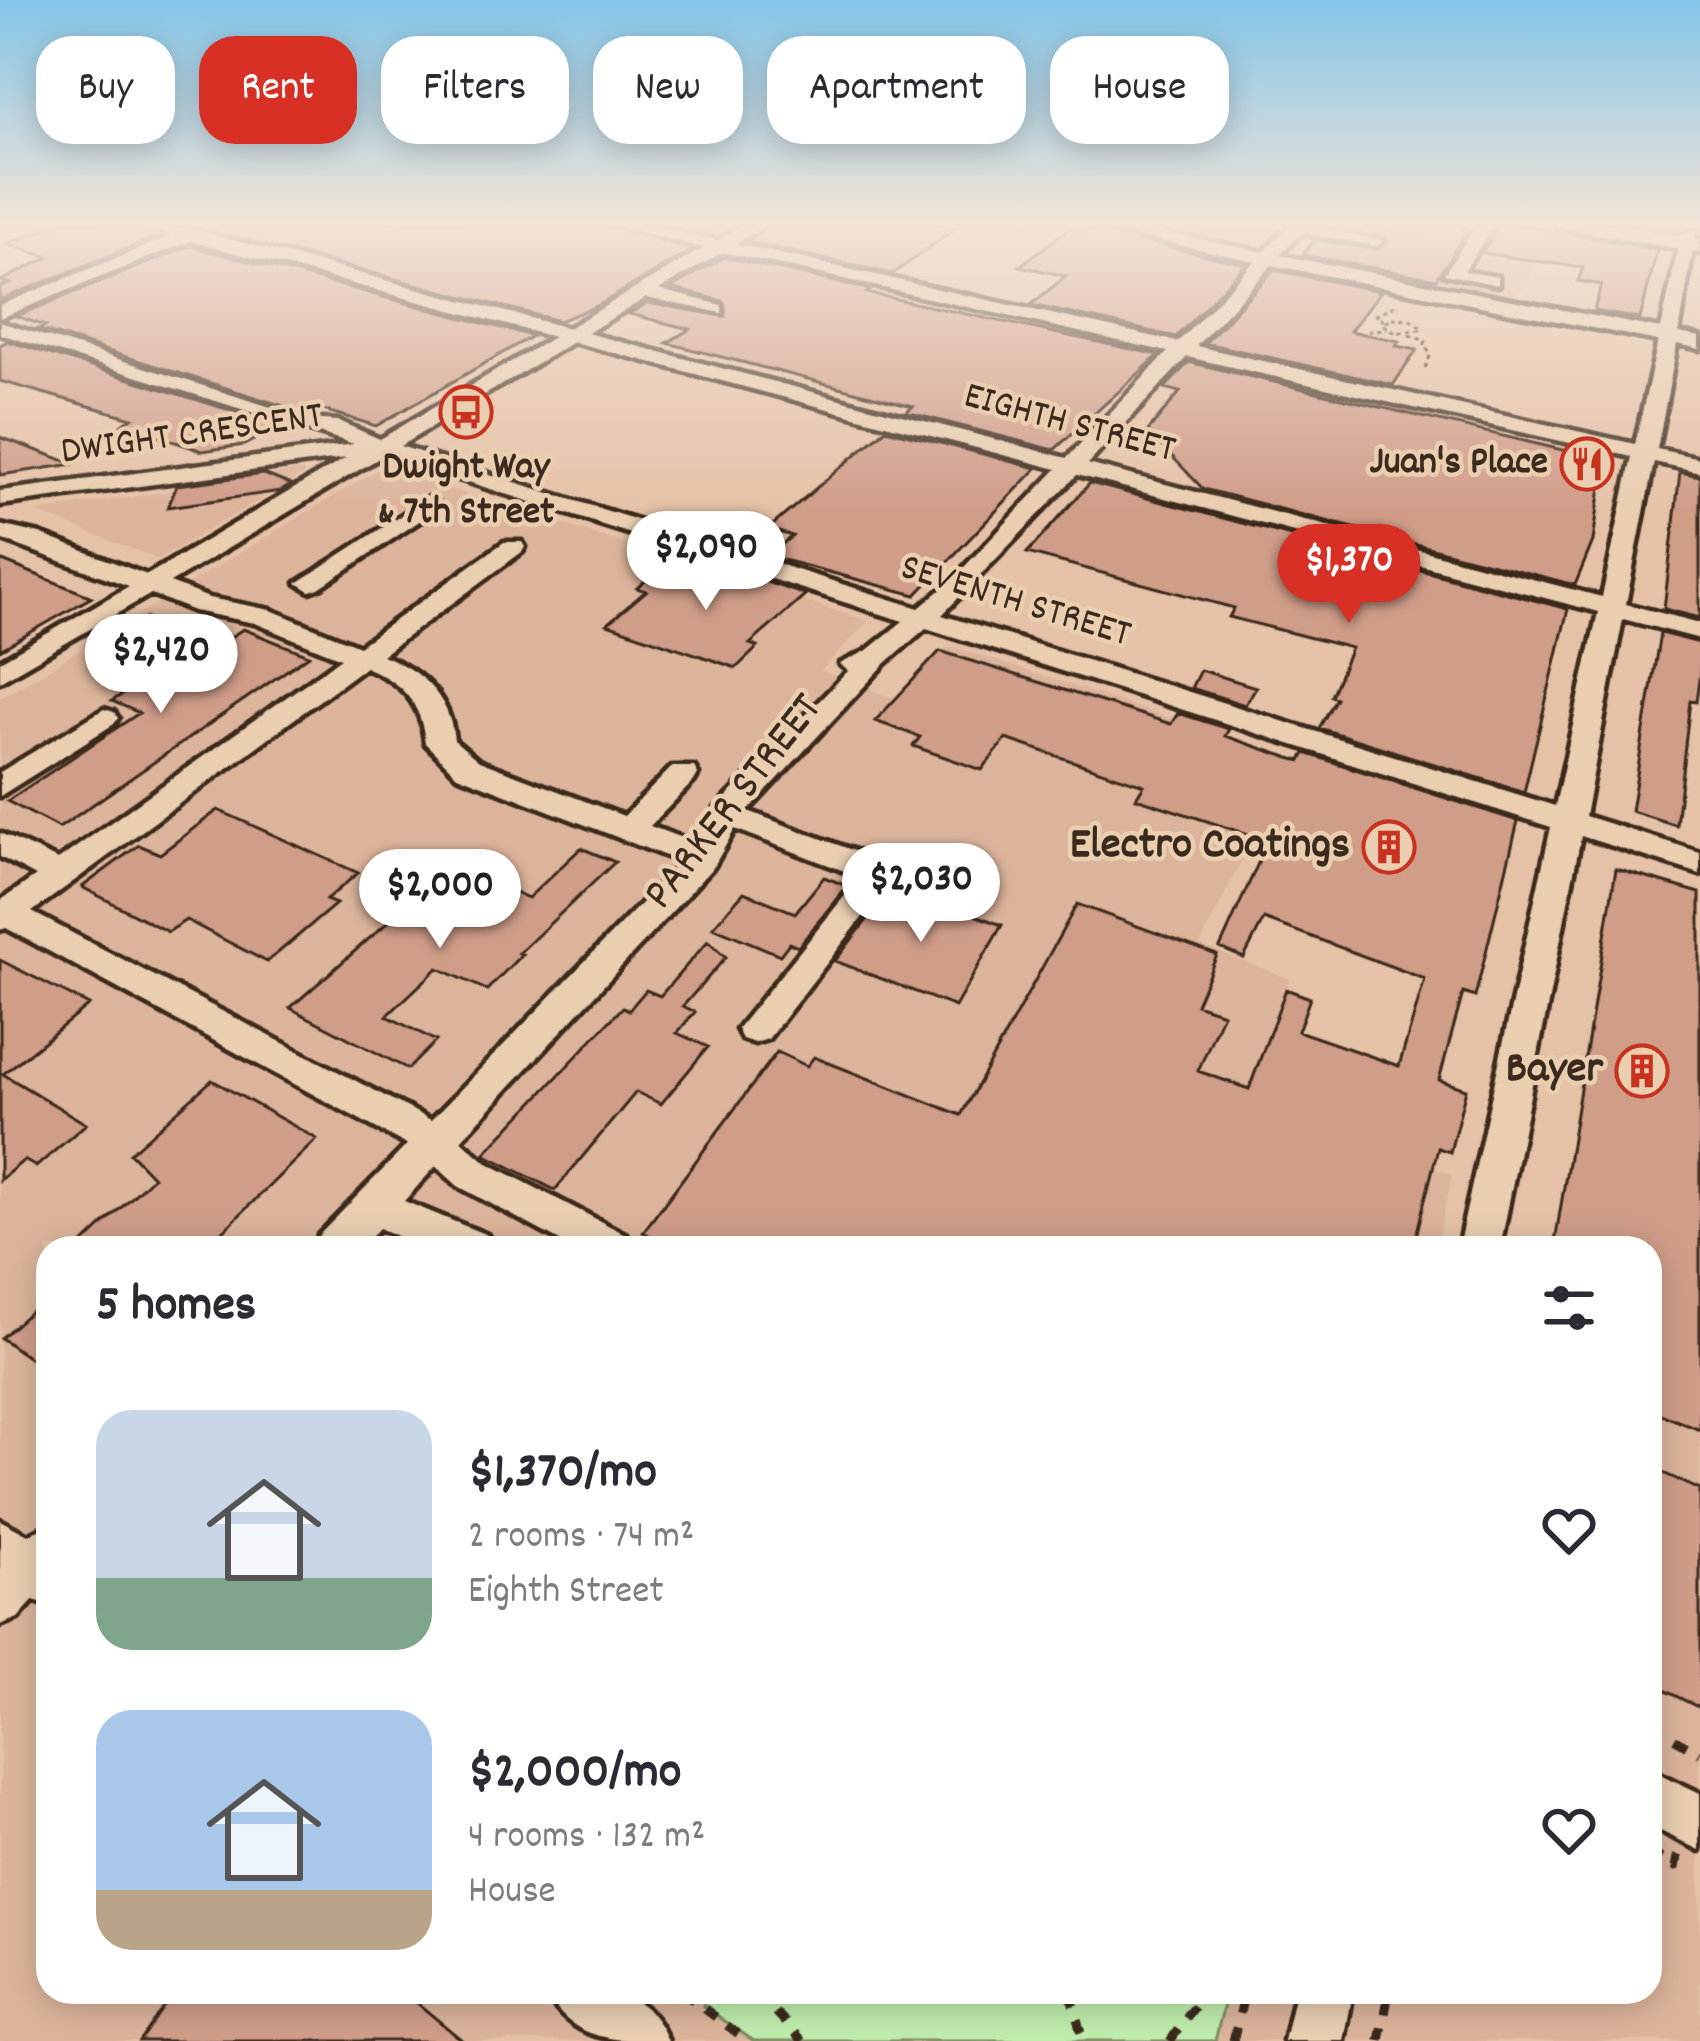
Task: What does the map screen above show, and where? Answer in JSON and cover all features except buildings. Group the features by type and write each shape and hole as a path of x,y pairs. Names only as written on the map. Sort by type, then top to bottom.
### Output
{"street":[{"name":"EIGHTH STREET","path":"501,317 1700,631"},
{"path":"0,673 600,317"},
{"path":"1035,317 1700,466"},
{"path":"922,619 958,588 1212,317"},
{"path":"1593,317 1700,343"},
{"path":"1481,1236 1672,317"},
{"name":"SEVENTH STREET","path":"0,328 307,425 330,426 381,447 1700,863"},
{"path":"307,425 323,441 315,455"},
{"name":"DWIGHT CRESCENT","path":"6,498 381,447"},
{"path":"6,498 31,539"},
{"path":"310,583 428,506"},
{"path":"0,532 31,539 203,605 262,616 400,672 419,688 438,722 440,743 468,768 703,858"},
{"path":"513,547 3,916 435,1141 472,1174 589,1236"},
{"name":"PARKER STREET","path":"345,1236 703,858 727,814 776,758 802,751 878,676 876,657 922,619"},
{"path":"0,786 104,718"},
{"path":"629,829 683,774"},
{"path":"727,814 881,873 755,1029"},
{"path":"0,844 60,874"},
{"path":"375,1205 439,1236"},
{"path":"1662,1802 1700,1822"},
{"path":"590,2004 638,2041"},
{"path":"1314,2041 1322,2004"}],"path":[{"path":"1387,329 1384,321 1404,318 1424,329 1405,334"},
{"path":"1368,332 1387,329 1426,341 1424,346 1431,354 1425,368"},
{"path":"1662,1732 1700,1753"},
{"path":"698,2004 748,2041"},
{"path":"768,2004 803,2041"},
{"path":"1073,2004 1083,2041"},
{"path":"1170,2041 1198,2004"},
{"path":"1233,2041 1239,2004"},
{"path":"1380,2041 1387,2004"}],"shaded area":[{"path":"382,467 868,621 821,671 895,699 940,651 951,646 1292,758 1200,945 1290,979 1247,1100 1452,1175 1439,1236 36,1236 36,2004 1662,2004 1662,1416 1700,1430 1700,2041 0,2041 0,698"},
{"path":"302,470 304,474 158,559 35,512"}],"green space":[{"path":"1224,2004 1215,2041 754,2041 703,2006"}],"place":[{"name":"Dwight Way & 7th Street","path":"466,412"},
{"name":"Juan's Place","path":"1587,464"},
{"name":"Electro Coatings","path":"1389,847"},
{"name":"Bayer","path":"1642,1071"}]}
